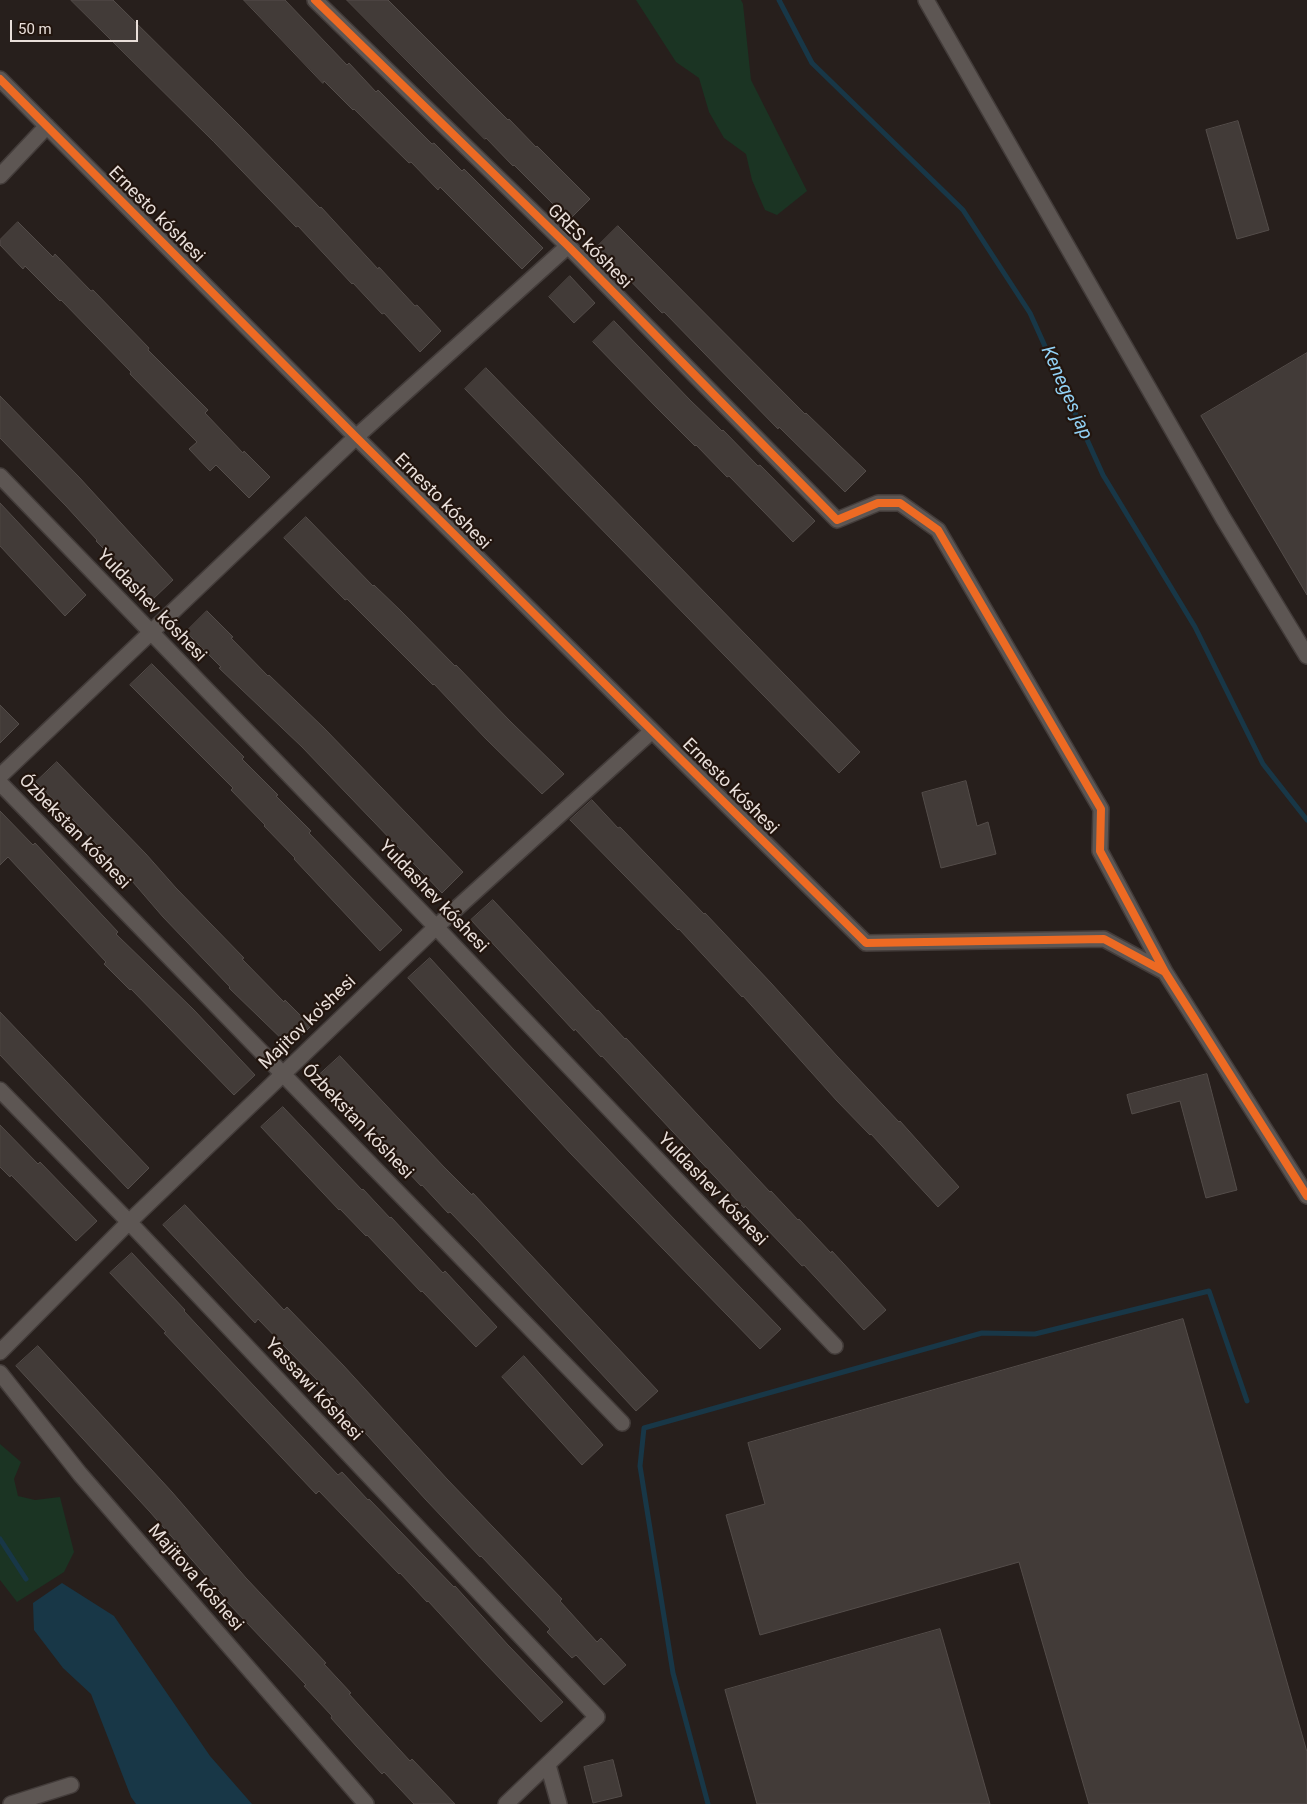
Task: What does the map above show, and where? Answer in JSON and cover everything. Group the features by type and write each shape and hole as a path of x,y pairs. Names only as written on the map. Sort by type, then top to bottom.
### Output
{"street":[{"name":"GRES kóshesi","path":"315,0 568,246 837,520 878,503 900,503 938,530 1101,809 1100,851 1165,972"},
{"path":"926,0 1223,518 1307,656"},
{"name":"Ernesto kóshesi","path":"0,78 356,437 866,943 1104,939 1165,972"},
{"path":"0,176 47,126"},
{"path":"0,776 356,437 568,246"},
{"name":"Yuldashev kóshesi","path":"0,476 436,927 835,1346"},
{"name":"Majitov ko'shesi","path":"0,1352 129,1222 436,927 652,732"},
{"name":"Ózbekstan kóshesi","path":"0,783 284,1073 622,1423"},
{"path":"1165,972 1307,1196"},
{"name":"Yassawi kóshesi","path":"0,1090 129,1222 597,1717 548,1765"},
{"name":"Majitova kóshesi","path":"0,1373 80,1474 366,1804"},
{"path":"506,1804 548,1765 559,1804"},
{"path":"11,1804 71,1785"}],"green space":[{"path":"636,0 741,0 751,80 807,191 777,215 765,210 752,180 746,154 724,138 709,112 699,78 676,62"},
{"path":"0,1444 21,1462 14,1479 18,1496 35,1500 60,1497 74,1552 64,1572 17,1602 0,1580"}],"water":[{"path":"62,1583 114,1616 210,1756 252,1804 136,1804 131,1797 91,1694 63,1668 34,1630 33,1603"}],"building":[{"path":"71,0 113,0 321,207 378,269 379,267 441,331 420,352 384,313 382,314 352,284 298,226 296,227 214,142"},
{"path":"244,0 285,0 347,65 349,63 376,92 378,90 462,171 464,169 543,248 522,269 440,187 438,190 411,162 409,163 324,81 323,83"},
{"path":"347,0 388,0 590,199 569,220 485,139"},
{"path":"1238,121 1269,230 1237,239 1206,130"},
{"path":"18,222 53,257 55,254 91,291 93,290 149,348 148,350 208,410 205,413 243,453 244,451 270,477 249,498 216,465 210,471 189,449 197,442 61,300 25,266 23,269 0,245 0,240"},
{"path":"618,226 805,414 866,471 845,492 779,427 778,429 664,312 662,313 597,247"},
{"path":"570,276 595,303 574,323 549,297"},
{"path":"614,321 690,400 758,466 760,465 815,521 793,542 593,342"},
{"path":"1307,353 1307,595 1201,416"},
{"path":"486,368 860,752 839,773 465,389"},
{"path":"0,396 79,477 173,580 152,600 126,574 128,573 96,541 66,506 0,438"},
{"path":"0,503 86,595 65,616 0,546"},
{"path":"306,517 373,586 456,665 564,774 542,794 434,684 347,599 345,600 284,538"},
{"path":"207,611 268,676 324,728 463,872 442,893 302,747 219,668 221,667 186,632"},
{"path":"152,664 244,757 242,759 311,831 309,833 402,930 380,951 231,790 233,788 130,685"},
{"path":"0,705 19,724 0,743"},
{"path":"57,762 244,958 242,959 284,1002 285,1000 311,1026 290,1047 229,988 132,881 36,782"},
{"path":"966,781 977,826 988,822 996,854 941,868 922,793"},
{"path":"592,800 705,913 837,1056 900,1121 959,1187 938,1207 871,1134 837,1101 743,996 570,820"},
{"path":"0,811 33,845 35,843 118,932 116,934 194,1010 255,1075 234,1095 131,989 104,964 106,962 8,857 0,865"},
{"path":"493,900 597,1011 626,1038 770,1192 831,1253 832,1251 886,1310 864,1330 804,1265 802,1266 745,1206 744,1208 602,1056 575,1029 574,1031 471,920"},
{"path":"430,958 514,1050 781,1329 760,1349 571,1154 408,978"},
{"path":"0,1012 149,1168 128,1189 0,1055"},
{"path":"340,1056 444,1167 472,1195 473,1193 658,1391 636,1411 477,1240 421,1186 318,1076"},
{"path":"1207,1074 1237,1190 1206,1198 1180,1101 1132,1114 1127,1095"},
{"path":"283,1107 443,1273 445,1271 497,1327 476,1347 367,1235 339,1210 261,1127"},
{"path":"0,1125 38,1164 40,1162 97,1221 76,1241 11,1175 10,1177 0,1167"},
{"path":"185,1205 284,1310 287,1307 343,1365 447,1479 562,1599 560,1601 597,1642 601,1638 626,1665 604,1685 576,1655 572,1658 547,1632 550,1629 426,1500 319,1382 258,1319 255,1323 163,1225"},
{"path":"132,1253 338,1475 342,1472 369,1499 455,1586 563,1702 541,1722 428,1601 399,1574 319,1491 316,1494 110,1273"},
{"path":"1183,1319 1307,1752 1307,1804 1089,1804 1019,1562 760,1635 726,1515 765,1504 748,1443"},
{"path":"38,1346 172,1492 246,1578 326,1663 324,1664 377,1725 410,1761 412,1759 455,1804 414,1804 357,1747 304,1686 306,1685 227,1602 150,1512 16,1366"},
{"path":"524,1356 603,1445 582,1465 502,1377"},
{"path":"940,1629 990,1804 757,1804 725,1690"},
{"path":"613,1760 622,1796 593,1803 584,1767"}],"waterway":[{"name":"Keneges jap","path":"779,0 812,63 963,210 1030,313 1103,475 1195,627 1263,764 1307,820"},
{"path":"708,1804 673,1673 640,1466 644,1428 982,1333 1035,1334 1209,1291 1247,1401"},
{"path":"0,1539 26,1579"}],"cycle path":[{"path":"315,0 568,246 837,520 878,503 900,503 938,530 1101,809 1100,851 1165,972"},
{"path":"0,79 356,437 866,943 1104,939 1165,972 1307,1196"}]}
